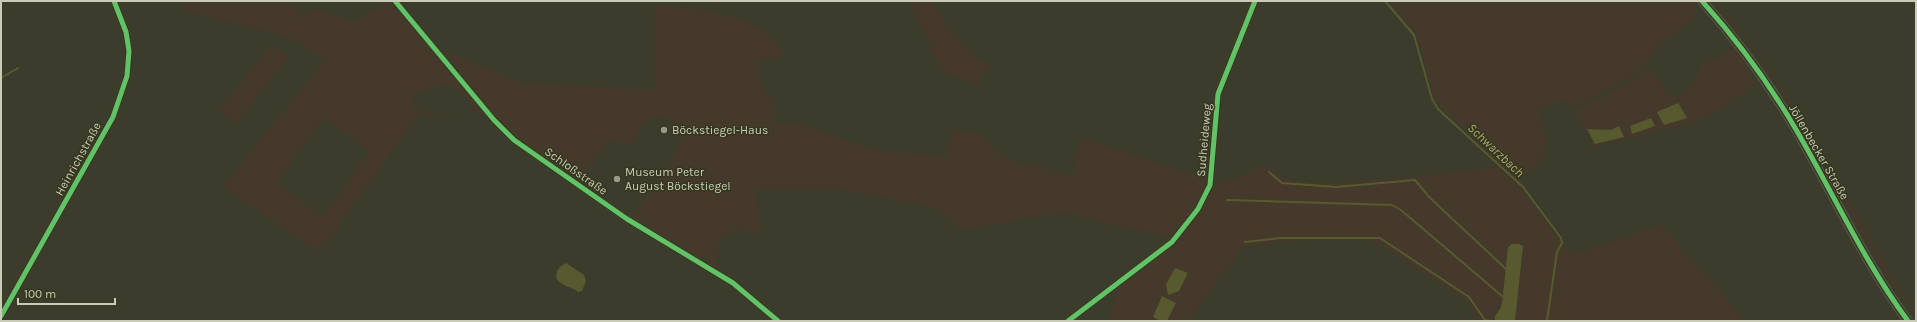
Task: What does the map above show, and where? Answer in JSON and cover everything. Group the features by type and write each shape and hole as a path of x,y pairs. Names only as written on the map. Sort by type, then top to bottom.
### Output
{"street":[{"name":"Heinrichstraße","path":"1,316 113,117 127,76 129,51 126,32 114,1"},
{"name":"Schloßstraße","path":"395,1 494,120 517,143 627,218 732,283 778,321"},
{"name":"Sudheideweg","path":"1068,321 1172,242 1205,199 1212,175 1218,94 1255,1"},
{"name":"Jöllenbecker Straße","path":"1702,1 1736,42 1772,92 1797,132 1874,269 1908,321"}],"shaded area":[{"path":"187,1 276,1 300,8 298,14 303,17 310,11 318,9 355,21 372,10 389,8 382,1 388,1 419,34 488,117 486,118 471,107 462,92 446,84 415,94 412,105 420,110 476,124 420,113 323,248 314,249 222,187 323,61 299,43 273,33 182,10","holes":["323,118 369,151 323,216 277,183"]},
{"path":"908,1 932,1 950,29 964,46 981,60 991,65 977,85 943,72"},
{"path":"1389,1 1692,1 1695,4 1694,9 1698,14 1658,48 1642,69 1634,75 1579,105 1568,104 1565,100 1539,110 1547,142 1540,164 1519,180 1440,107 1433,97 1417,34"},
{"path":"1712,1 1717,1 1753,46 1775,76 1806,124 1908,302 1905,304 1881,266 1815,148 1768,71 1741,35"},
{"path":"654,5 690,8 728,15 746,21 762,29 776,41 786,56 768,61 760,58 759,66 761,83 776,104 774,122 801,124 880,151 946,156 954,129 983,134 1003,158 1072,175 1082,137 1206,179 1204,188 1201,196 1187,218 1168,237 1068,214 1049,215 962,230 932,207 841,189 755,189 763,234 736,230 720,238 717,269 708,264 711,260 703,255 700,259 630,217 648,194 650,195 659,187 655,184 681,143 679,125 659,115 645,123 632,145 608,141 580,182 524,144 508,131 442,50 522,82 654,90"},
{"path":"270,45 290,56 237,124 219,110"},
{"path":"1734,47 1745,61 1755,83 1720,110 1696,122 1594,147 1572,109 1612,92 1648,67 1675,97 1694,84 1702,63 1721,57"},
{"path":"1678,103 1687,118 1664,125 1657,112"},
{"path":"1651,118 1655,126 1632,134 1630,126"},
{"path":"1619,126 1624,137 1595,144 1587,129 1611,130"},
{"path":"1260,164 1288,179 1303,182 1323,183 1415,176 1499,167 1522,189 1570,253 1588,250 1662,224 1746,321 1515,321 1523,246 1519,244 1500,309 1495,316 1495,321 1480,321 1467,301 1384,247 1365,239 1282,241 1242,248 1189,321 1167,321 1176,303 1153,317 1161,321 1110,321 1118,286 1175,244 1203,208 1214,185 1240,177"},
{"path":"1512,244 1519,244 1523,246 1515,321 1495,321 1495,316 1502,303 1508,247"},
{"path":"566,263 584,275 586,281 582,291 578,292 563,285 557,280 556,276 558,270"},
{"path":"1175,268 1188,273 1179,291 1168,295 1166,284"},
{"path":"1162,296 1176,303 1167,321 1161,321 1153,317"}],"waterway":[{"name":"Schwarzbach","path":"1385,1 1414,35 1432,99 1438,109 1523,187 1561,238 1562,243 1557,252 1547,321"},
{"path":"1,78 18,68"},
{"path":"1269,172 1282,183 1336,187 1415,180 1429,197 1506,269"},
{"path":"1227,200 1392,205 1401,210 1502,296"},
{"path":"1245,242 1280,238 1380,238 1469,297 1485,320 1491,321"}],"cycle path":[{"path":"1,316 113,117 127,76 129,51 126,32 114,1"},
{"path":"395,1 494,120 514,140 627,219 733,283 778,321"},
{"path":"1068,321 1172,242 1198,209 1210,185 1218,94 1255,1"},
{"path":"1702,1 1741,48 1788,115 1850,228 1892,299 1908,321"}],"place":[{"name":"Böckstiegel-Haus","path":"664,130"},
{"name":"Museum Peter August Böckstiegel","path":"617,179"}]}
